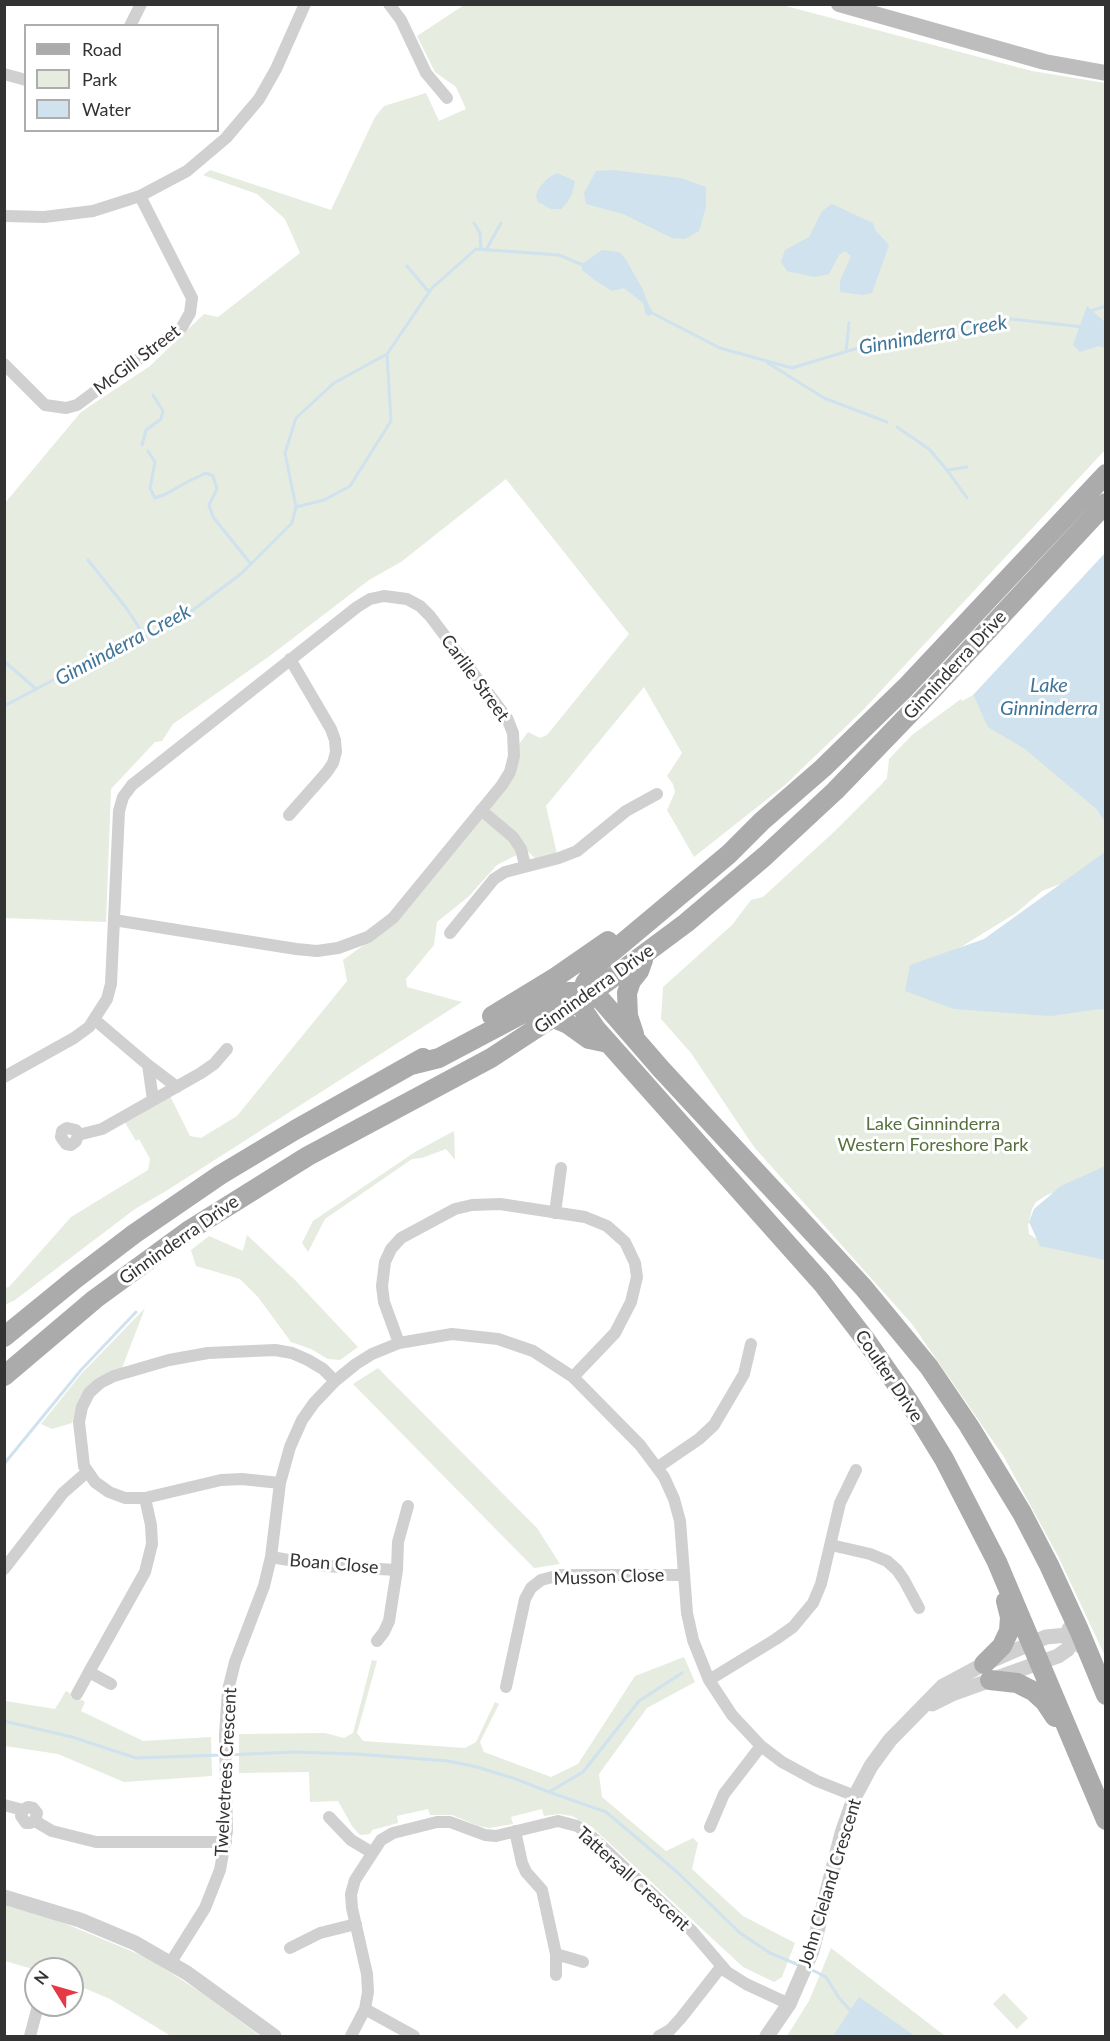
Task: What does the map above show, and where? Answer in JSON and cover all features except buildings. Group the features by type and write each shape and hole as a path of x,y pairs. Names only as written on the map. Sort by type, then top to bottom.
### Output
{"main road":[{"path":"839,4 1045,62 1106,73"},
{"name":"Ginninderra Drive","path":"4,1337 117,1247 220,1175 411,1065 556,977 618,934 762,821 823,768 905,688 1106,474"},
{"name":"Ginninderra Drive","path":"4,1376 95,1299 206,1219 308,1156 491,1058 554,1018 585,992 646,953 756,864 835,791 1106,503"},
{"name":"Ginninderra Drive","path":"585,992 600,962 729,854 762,821"},
{"path":"636,1040 628,1016 627,993 646,953"},
{"path":"411,1065 439,1058 556,996 568,992 585,992"},
{"name":"Coulter Drive","path":"1106,1695 1049,1564 997,1470 934,1375 856,1279 661,1070 602,1001 585,992 585,1013 608,1043 822,1283 904,1394 949,1469 998,1562 1106,1820"},
{"path":"554,1018 568,1024 589,1039 608,1043"},
{"path":"998,1562 997,1578 1010,1617 1009,1630 987,1672 1033,1691 1045,1702 1071,1738"}],"street":[{"path":"131,24 141,4"},
{"path":"4,216 60,216 109,207 140,196 200,161 226,138 249,112 276,69 305,4"},
{"path":"389,4 401,20 426,73 447,98"},
{"path":"4,74 24,79"},
{"name":"McGill Street","path":"4,364 45,405 66,408 77,405 182,327 190,313 192,303 190,293 140,196"},
{"name":"Carlile Street","path":"4,1077 74,1038 95,1020 107,999 111,984 118,811 123,797 132,785 357,607 370,599 384,596 399,597 420,606 503,712 513,733 514,756 510,772 502,785 393,918 368,937 348,945 317,951 114,920"},
{"path":"289,815 327,772 336,752 331,729 290,659"},
{"path":"450,933 494,879 505,872 525,865 559,858 577,851 626,811 657,794"},
{"path":"481,810 513,837 521,849 525,865"},
{"path":"95,1020 177,1087"},
{"path":"78,1136 102,1129 177,1087 208,1068 227,1049"},
{"path":"148,1065 153,1100"},
{"path":"555,1212 561,1168"},
{"path":"399,1343 384,1302 382,1286 385,1262 391,1249 401,1238 455,1209 472,1205 500,1204 585,1217 614,1230 629,1249 635,1263 637,1277 631,1302 615,1333 573,1377"},
{"name":"Twelvetrees Crescent","path":"171,1962 205,1908 216,1883 226,1842 225,1756 228,1690 235,1662 264,1586 271,1557 280,1483 290,1447 302,1420 314,1403 335,1381 372,1354 399,1343 452,1334 498,1339 533,1351 573,1377 640,1445 658,1467 674,1499 680,1521 687,1613 693,1640 709,1680 732,1714 761,1746 805,1776 855,1796"},
{"path":"658,1467 699,1439 714,1425 744,1374 751,1344"},
{"path":"280,1483 242,1479 221,1480 145,1498 125,1498 109,1492 95,1482 87,1472 81,1452 79,1422 82,1407 95,1388 114,1376 169,1360 208,1353 276,1350 292,1353 322,1369 335,1381"},
{"path":"709,1680 776,1639 801,1619 813,1603 821,1584 840,1503 856,1470"},
{"path":"4,1569 63,1493 87,1472"},
{"path":"77,1694 145,1572 152,1544 151,1525 145,1498"},
{"name":"Boan Close","path":"377,1641 389,1621 397,1570 398,1542 408,1506"},
{"path":"831,1545 870,1554 887,1561 904,1580 919,1608"},
{"name":"Boan Close","path":"271,1557 324,1566 397,1570"},
{"path":"1049,1564 1048,1580 1072,1638 1088,1652"},
{"name":"Musson Close","path":"507,1687 525,1599 531,1588 541,1580 560,1575 683,1575"},
{"name":"John Cleland Crescent","path":"767,2037 789,2004 812,1951 842,1833 855,1796 871,1766 890,1740 924,1708 943,1686 987,1672 1040,1663 1068,1649 1072,1638 1067,1635 1046,1637 1032,1643 987,1672"},
{"path":"89,1672 111,1684"},
{"path":"710,1827 724,1794 761,1746"},
{"path":"4,1805 23,1810 21,1816 24,1822 30,1824 35,1821 52,1831 96,1842 226,1842"},
{"path":"329,1817 351,1840 371,1852"},
{"name":"Tattersall Crescent","path":"351,2037 365,2009 368,1992 367,1974 351,1894 355,1880 371,1852 381,1840 393,1833 437,1822 450,1822 485,1836 496,1836 558,1821 577,1826 588,1833 692,1930 721,1967 746,1984 789,2004"},
{"path":"515,1831 526,1872 542,1890 556,1954 556,1975"},
{"path":"4,1897 102,1928 135,1943 171,1962 274,2037"},
{"path":"290,1948 320,1933 356,1924"},
{"path":"556,1954 583,1962"},
{"path":"659,2037 670,2030 681,2018 721,1967"},
{"path":"365,2009 414,2037"},
{"path":"30,2037 35,2017"}],"green space":[{"path":"464,5 782,5 1032,71 1105,83 1105,450 864,709 785,785 694,857 667,810 675,792 667,776 682,753 644,687 546,806 557,854 535,858 526,850 497,865 468,897 437,922 434,945 406,979 407,987 462,1002 135,1209 15,1300 5,1305 5,1288 9,1287 71,1217 148,1170 150,1159 139,1139 136,1141 124,1121 169,1094 190,1136 201,1138 237,1116 347,981 343,960 375,937 510,773 519,744 528,732 540,738 547,735 629,634 506,479 401,562 369,580 271,655 173,724 162,741 155,742 111,789 106,922 5,918 5,503 81,412 150,366 204,314 218,317 300,253 285,219 257,194 203,175 210,170 331,210 375,117 384,106 426,93 439,121 466,109 456,87 435,72 417,36"},
{"name":"Lake Ginninderra Western Foreshore Park","path":"973,695 985,720 1036,751 1096,809 1105,822 1104,853 1076,878 1042,891 1016,913 961,947 933,960 1105,1010 1105,1175 1047,1195 1036,1202 1028,1226 1029,1234 1040,1241 1105,1243 1105,1656 1058,1556 1004,1457 912,1324 754,1147 691,1053 661,1019 663,987 732,925 751,900 763,897 880,786 887,778 889,759 912,735 961,699 962,701"},
{"path":"454,1131 455,1160 446,1149 422,1158 412,1159 325,1219 308,1252 302,1243 313,1221 415,1152"},
{"path":"247,1235 295,1280 358,1347 340,1360 328,1359 311,1349 291,1342 258,1297 240,1279 196,1266 191,1250 209,1236 243,1251"},
{"path":"145,1308 122,1368 96,1378 80,1398 72,1423 52,1429 41,1424 82,1373"},
{"path":"378,1368 537,1528 560,1564 534,1568 353,1384"},
{"path":"684,1657 695,1682 647,1708 599,1774 602,1797 666,1851 693,1838 698,1843 692,1869 743,1916 795,1943 782,1977 774,1982 743,1967 592,1827 572,1816 559,1814 544,1816 542,1809 511,1817 513,1824 489,1828 452,1815 430,1815 428,1809 397,1816 398,1823 372,1830 370,1834 360,1835 352,1826 338,1801 310,1802 309,1772 239,1773 239,1734 325,1733 344,1738 353,1733 372,1660 377,1661 357,1733 363,1741 465,1748 476,1742 495,1702 499,1704 480,1742 484,1752 551,1777 578,1764 635,1676"},
{"path":"66,1691 85,1702 81,1711 143,1741 211,1737 212,1776 124,1782 58,1754 5,1746 5,1701 55,1709"},
{"path":"4,1905 59,1921 148,1958 205,1995 260,2036 171,2036 110,1999 84,1988 84,1957 24,1957 24,1967 5,1961"},
{"path":"831,1948 945,2036 787,2036 809,2001"},
{"path":"1004,1993 1028,2018 1017,2029 993,2004"}],"water":[{"path":"613,170 681,178 706,187 706,207 699,231 685,239 672,238 623,214 586,204 584,193 596,171"},
{"path":"557,173 575,181 567,203 561,209 551,209 538,202 536,195 548,178"},
{"path":"832,204 873,223 876,231 889,245 872,293 862,295 840,292 840,281 851,256 845,251 839,255 829,274 814,277 787,271 781,262 785,250 809,237 822,211"},
{"path":"602,250 619,252 625,258 642,288 652,313 650,316 646,315 643,303 624,288 612,291 582,270 582,264"},
{"path":"1087,306 1105,322 1105,348 1099,346 1080,352 1073,345"},
{"name":"Lake Ginninderra","path":"1105,553 1105,822 1096,809 1025,749 988,727 973,695"},
{"path":"1105,852 1105,1010 1051,1016 954,1009 905,991 910,965 984,939"},
{"path":"1105,1166 1105,1260 1040,1246 1029,1222 1034,1209 1061,1186"},
{"path":"859,1997 915,2036 833,2036"}],"waterway":[{"path":"474,223 480,233 481,249"},
{"path":"486,250 501,223"},
{"name":"Ginninderra Creek","path":"4,706 55,679 177,622 242,573 292,523 296,507 324,500 350,486 391,421 387,354 432,288 476,249 559,255 583,265"},
{"path":"407,266 429,292"},
{"path":"1093,310 1106,306"},
{"name":"Ginninderra Creek","path":"650,310 720,348 792,368 871,344 1002,318 1084,327"},
{"path":"846,351 849,323"},
{"path":"296,507 285,453 296,418 334,383 387,354"},
{"name":"Ginninderra Creek","path":"768,363 824,398 887,422"},
{"path":"142,445 146,430 161,419 163,411 153,395"},
{"name":"Ginninderra Creek","path":"897,427 929,449 967,498"},
{"path":"148,451 155,462 150,488 155,498 206,473 213,476 217,489 209,505 213,517 251,564"},
{"path":"948,470 967,467"},
{"path":"88,560 127,609 145,637"},
{"path":"4,661 36,689"},
{"path":"4,1464 81,1370 136,1312"},
{"path":"227,1755 294,1752 448,1761 513,1778 549,1792 583,1772 639,1701 682,1673"},
{"path":"4,1721 72,1737 136,1758 221,1755"},
{"path":"549,1792 606,1812 677,1872 740,1933 770,1953 801,1966"},
{"path":"810,1969 826,1977 839,1998 852,2012"}]}
